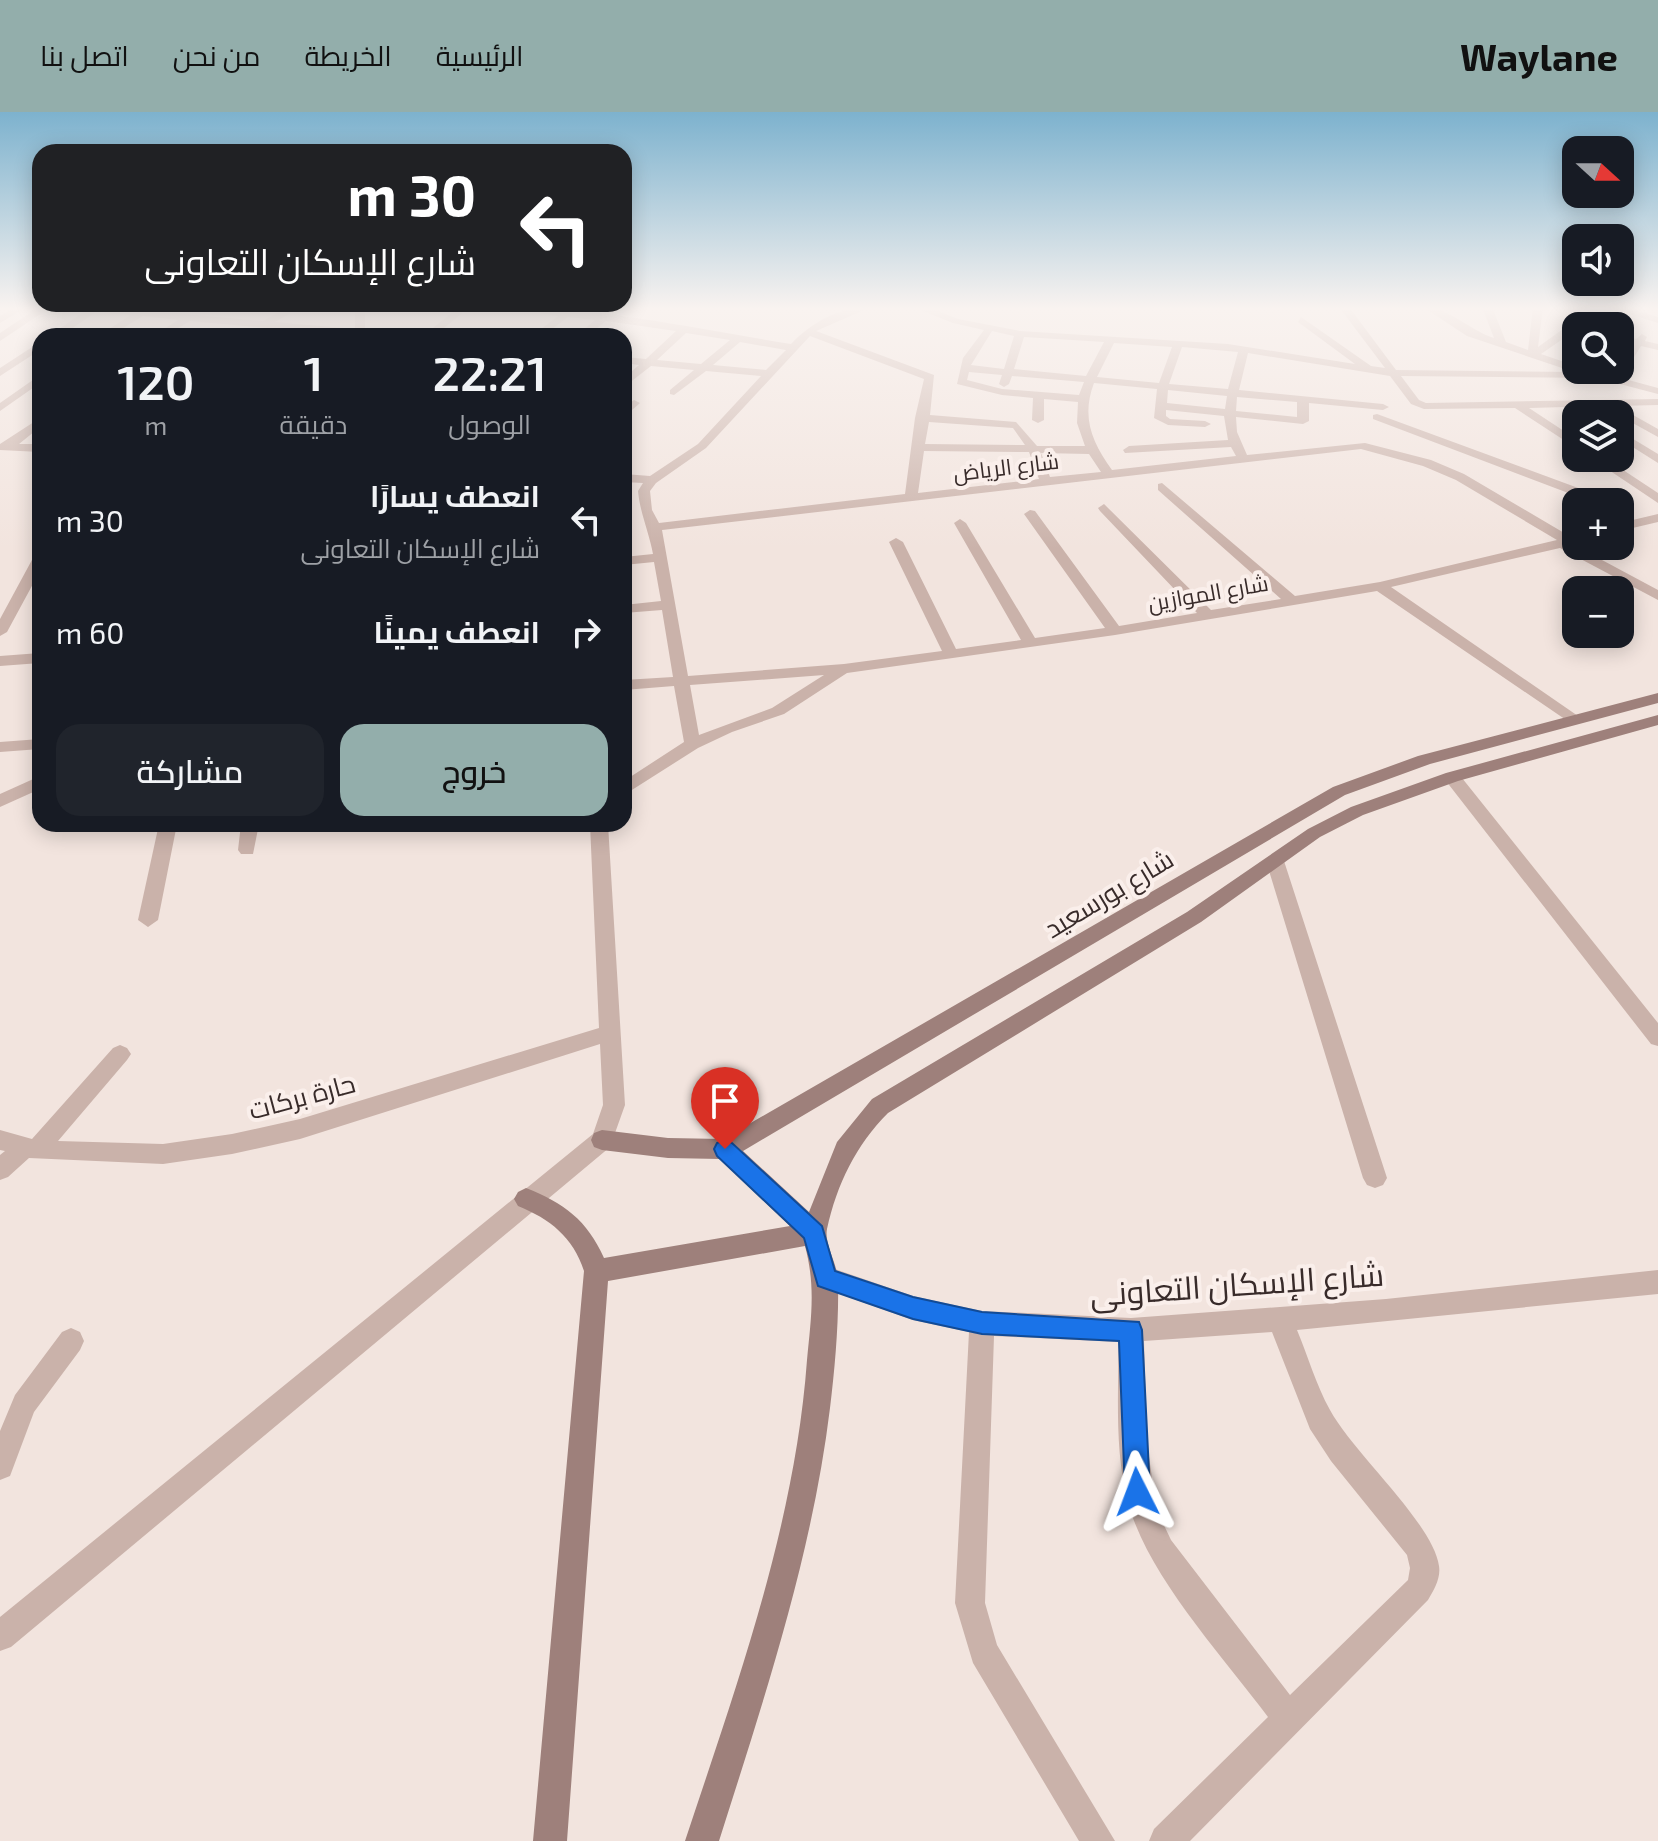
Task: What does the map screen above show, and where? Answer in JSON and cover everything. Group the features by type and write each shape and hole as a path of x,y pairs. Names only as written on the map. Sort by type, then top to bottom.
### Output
{"main road":[{"name":"شارع بورسعيد","path":"602,1140 646,1147 725,1149 775,1123 1339,791 1409,765 1658,698"},
{"path":"702,1841 767,1641 798,1509 817,1408 826,1278 814,1233 830,1178 849,1139 880,1106 1194,917 1275,861 1357,811 1452,777 1658,720"},
{"path":"725,1149 814,1233"},
{"path":"526,1199 565,1217 590,1250 596,1271 550,1841"},
{"path":"596,1271 814,1233"}],"street":[{"path":"0,408 27,388"},
{"path":"674,392 679,388"},
{"path":"692,744 655,527 646,510 644,491 652,480 702,446 758,388"},
{"path":"911,498 921,418 930,388"},
{"path":"984,388 1082,399"},
{"path":"1002,392 1003,388"},
{"path":"1086,388 1082,399 1083,436 1109,475"},
{"path":"1163,388 1161,406 1229,419 1304,421 1303,402"},
{"path":"1170,388 1303,402 1394,407 1562,404"},
{"path":"1235,388 1229,419 1233,443 1244,459"},
{"path":"1393,388 1394,407 1361,445 1427,463 1460,477 1562,538"},
{"path":"1038,420 1039,395"},
{"path":"1634,402 1658,402"},
{"path":"1519,406 1562,435"},
{"path":"1394,407 1573,488"},
{"path":"921,418 1012,423 1034,449 1046,482"},
{"path":"1634,420 1658,434"},
{"path":"3,448 32,427"},
{"path":"1129,450 1233,443"},
{"path":"1634,443 1658,459"},
{"name":"شارع الرياض","path":"655,527 1361,445"},
{"path":"918,447 1090,450"},
{"path":"3,448 32,448"},
{"path":"1618,472 1658,499"},
{"path":"632,479 652,480"},
{"path":"1162,487 1292,601"},
{"path":"1104,508 1207,615"},
{"path":"1030,514 1115,631"},
{"path":"1634,518 1640,521"},
{"path":"1634,523 1658,518"},
{"path":"960,523 1031,644"},
{"path":"896,542 951,654"},
{"name":"شارع الموازين","path":"632,684 844,669 1031,644 1380,586 1562,544"},
{"path":"632,560 659,557"},
{"path":"1599,560 1658,596"},
{"path":"0,632 32,573"},
{"path":"1380,586 1572,719"},
{"path":"16,602 32,600"},
{"path":"632,608 667,605"},
{"path":"0,661 32,659"},
{"path":"632,784 692,744 726,728 778,711 844,669"},
{"path":"0,747 32,745"},
{"path":"1452,777 1658,1038"},
{"path":"0,801 32,786"},
{"path":"148,920 166,832"},
{"path":"247,850 249,832"},
{"path":"0,1636 526,1199 602,1140 614,1105 597,832"},
{"path":"1275,861 1375,1178"},
{"name":"حارة بركات","path":"0,1140 31,1148 163,1154 232,1144 300,1129 609,1033"},
{"path":"0,1170 31,1148 120,1054"},
{"name":"شارع الإسكان التعاونى","path":"826,1278 913,1308 982,1323 1131,1330 1280,1320 1658,1282"},
{"path":"1166,1841 1418,1590 1425,1579 1425,1562 1417,1545 1341,1451 1320,1419 1280,1320"},
{"path":"982,1323 970,1603 974,1626 984,1652 1098,1841"},
{"path":"1131,1330 1137,1492 1146,1524 1161,1550 1289,1720"},
{"path":"0,1466 24,1404 71,1341"}],"route":[{"path":"725,1149 814,1233 826,1278 913,1308 982,1323 1052,1329 1131,1330 1137,1492"}]}
